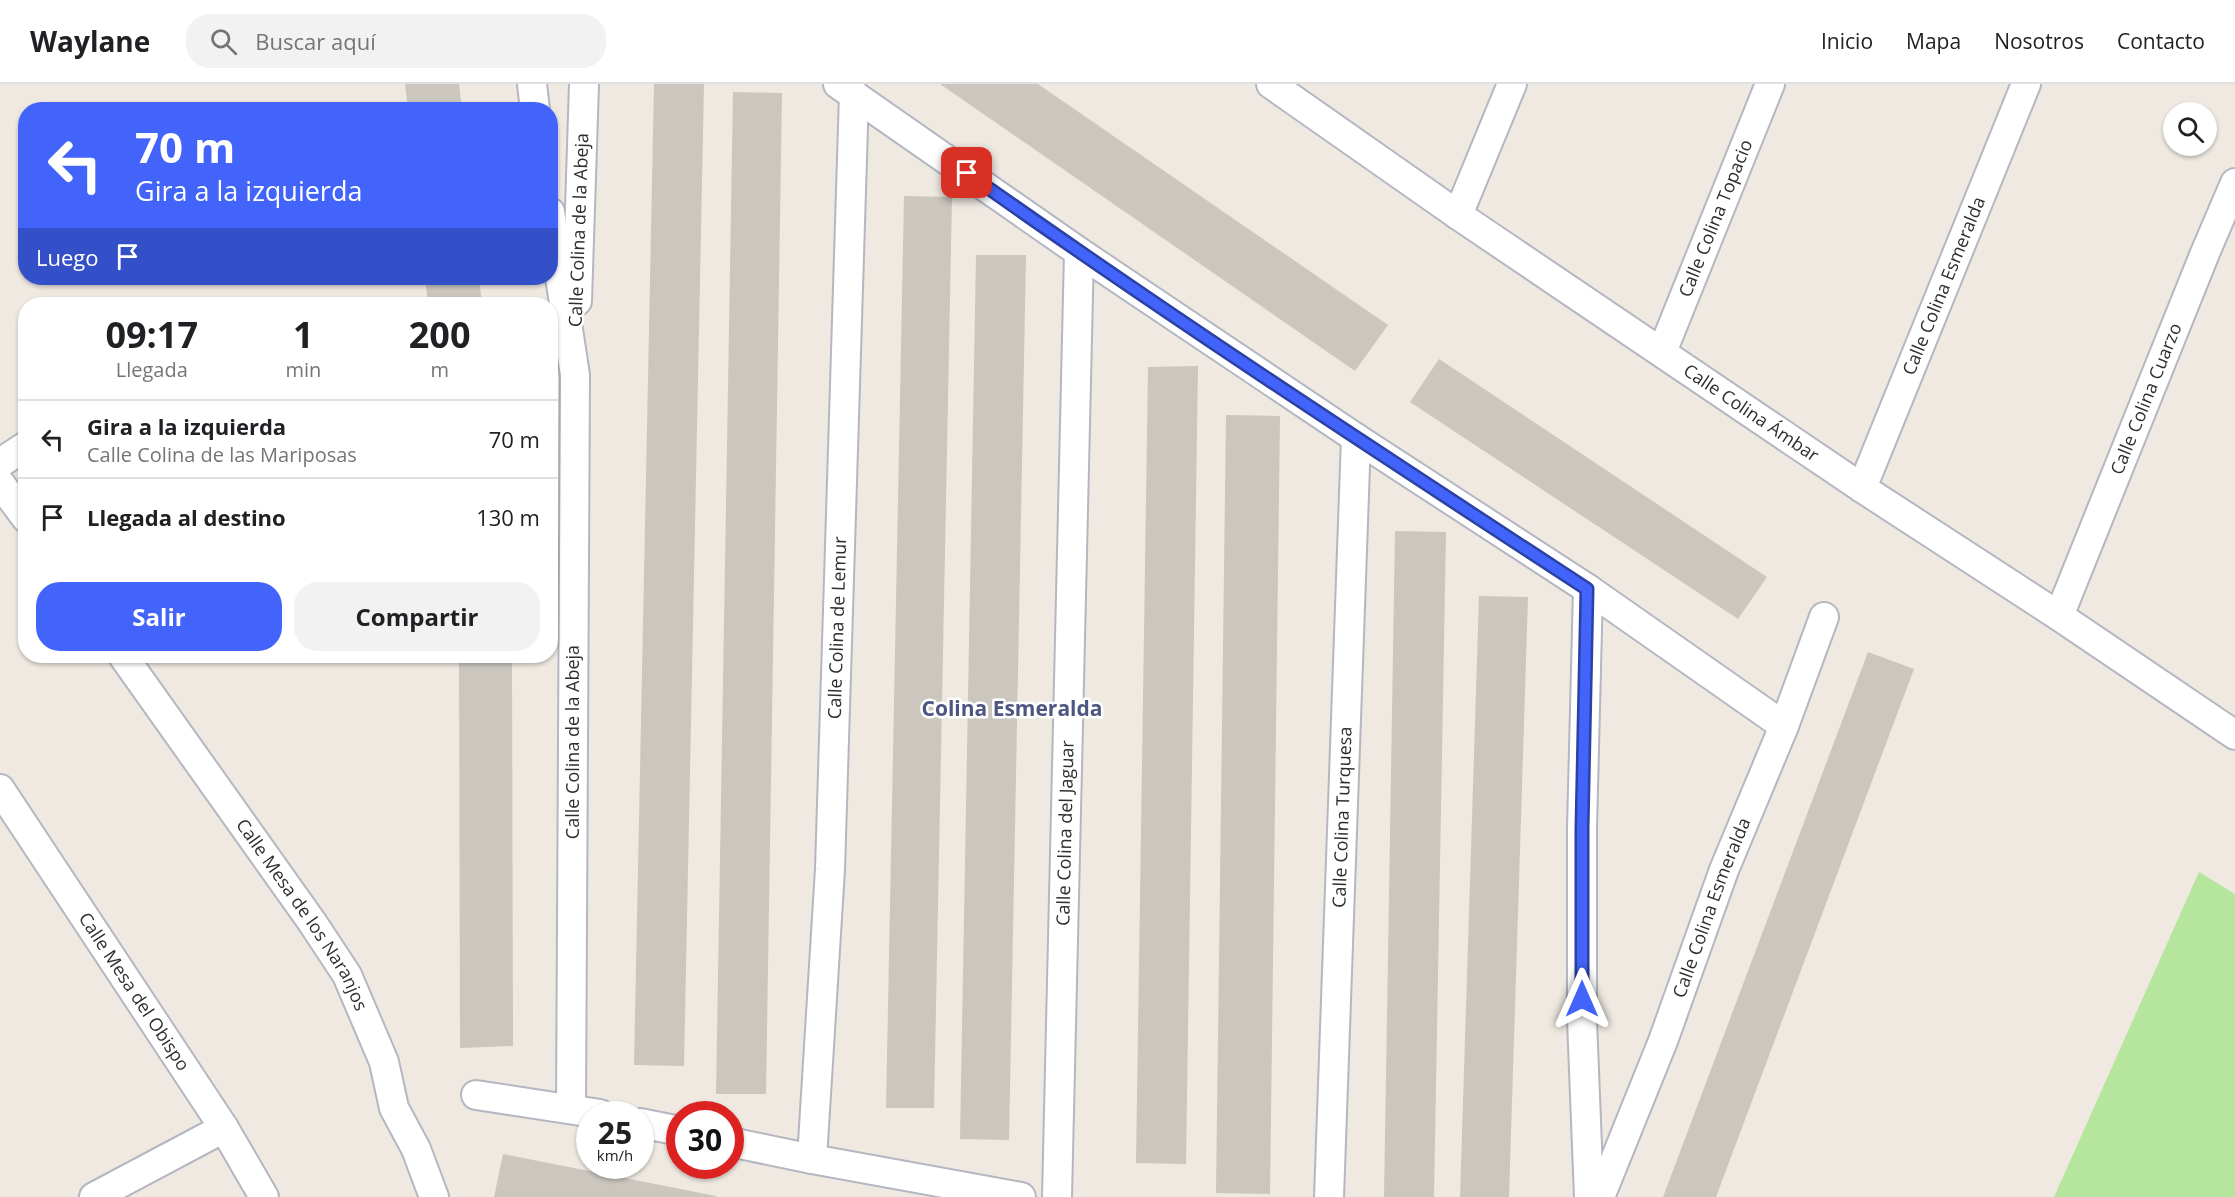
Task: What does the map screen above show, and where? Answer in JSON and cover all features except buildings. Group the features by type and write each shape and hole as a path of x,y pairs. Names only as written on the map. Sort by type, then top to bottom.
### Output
{"street":[{"path":"532,84 534,102"},
{"name":"Calle Colina de la Abeja","path":"571,1108 574,375 584,84"},
{"name":"Calle Colina Ámbar","path":"1271,84 1458,215 1862,488 2059,616 2235,735"},
{"path":"1458,215 1512,84"},
{"name":"Calle Colina Topacio","path":"1662,352 1770,84"},
{"name":"Calle Colina Esmeralda","path":"1862,488 2026,84"},
{"path":"846,89 1079,252 1356,438 1587,589 1784,726"},
{"name":"Calle Colina de Lemur","path":"812,1160 830,869 846,89"},
{"name":"Calle Colina Cuarzo","path":"2059,616 2200,264 2235,183"},
{"name":"Calle Colina del Jaguar","path":"1057,1197 1079,252"},
{"name":"Calle Colina de la Abeja","path":"558,266 574,375"},
{"name":"Calle Colina Turquesa","path":"1329,1197 1356,438"},
{"path":"0,464 18,452"},
{"path":"0,483 18,507"},
{"path":"1587,589 1582,828 1582,1020 1589,1197"},
{"name":"Calle Colina Esmeralda","path":"1600,1197 1663,1041 1724,870 1784,726 1824,617"},
{"name":"Calle Mesa de los Naranjos","path":"128,663 312,922 347,975 384,1062 394,1108 416,1149 434,1197"},
{"name":"Calle Mesa del Obispo","path":"0,789 224,1128 264,1197"},
{"path":"476,1095 576,1109"},
{"path":"94,1197 224,1128"},
{"path":"744,1145 812,1160 1021,1197"}],"green space":[{"path":"2199,872 2235,894 2235,1197 2054,1197"}],"district":[{"name":"Colina Esmeralda","path":"1012,709"}],"route":[{"path":"967,173 1079,252 1336,425 1587,589 1582,828 1582,999"}]}
